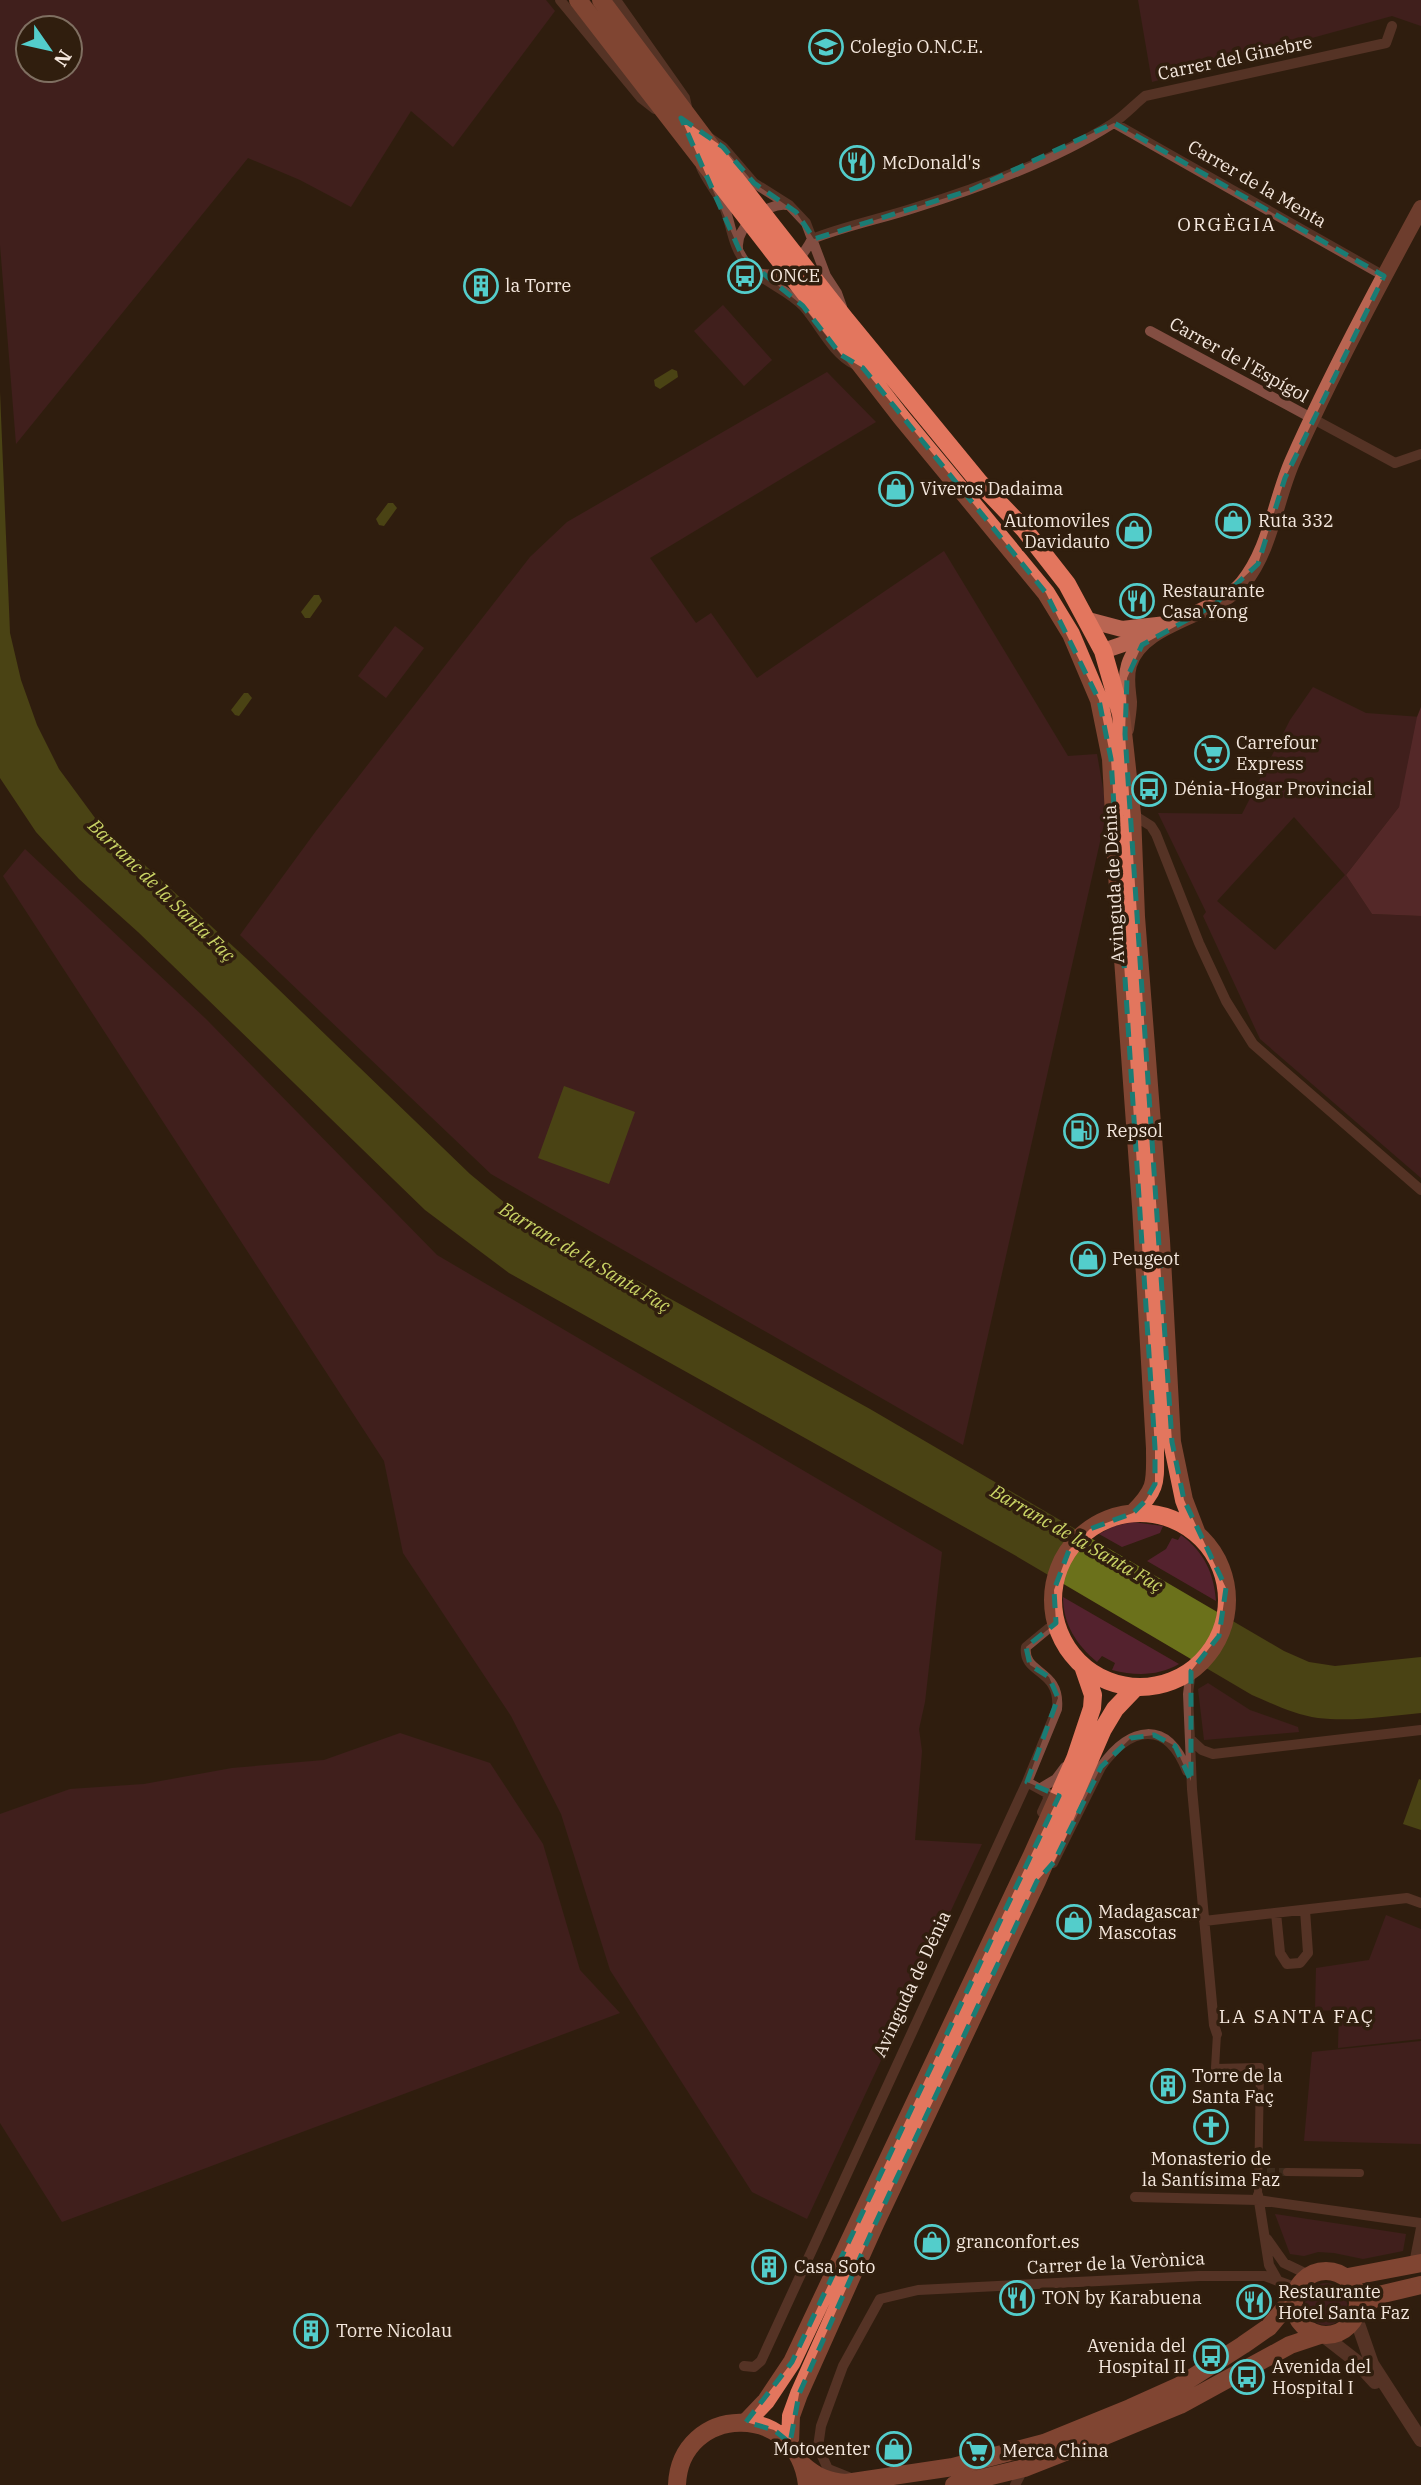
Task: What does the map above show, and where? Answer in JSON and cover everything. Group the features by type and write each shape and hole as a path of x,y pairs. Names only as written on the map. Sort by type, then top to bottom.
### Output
{"main road":[{"name":"Avinguda de Dénia","path":"578,0 688,125 694,150 756,217"},
{"name":"Avinguda de Dénia","path":"601,0 688,125 792,264 863,368 1046,593 1071,634 1099,700 1111,759 1155,1448 1155,1484 1146,1500 1133,1513"},
{"path":"1125,734 1129,706 1126,678 1129,664 1142,645 1175,623 1214,605 1240,586 1258,564 1285,478 1311,419 1421,208"},
{"name":"Avinguda de Dénia","path":"792,264 846,320 979,482 1024,529 1068,584 1088,620 1110,670 1125,734 1132,814 1136,918 1161,1241 1172,1442 1184,1500 1197,1534"},
{"path":"1017,557 1037,567 1087,641 1103,651 1159,632"},
{"path":"1088,620 1122,629 1175,623"},
{"path":"1133,1513 1164,1516 1178,1521 1197,1534 1208,1546 1223,1573 1226,1588 1224,1623 1213,1648 1193,1669 1165,1683 1136,1687 1103,1679 1083,1666 1068,1648 1057,1626 1054,1608 1054,1590 1062,1562 1069,1550 1090,1529 1103,1521 1133,1513"},
{"path":"746,2422 766,2401 792,2362 1076,1759 1093,1708 1093,1695 1083,1666"},
{"path":"790,2443 791,2416 814,2357 1037,1881 1103,1729 1115,1709 1136,1687"},
{"path":"676,2484 681,2465 689,2450 714,2428 730,2423 746,2422 774,2430 790,2443 803,2465 814,2475 830,2482 859,2482 953,2468 1044,2443 1179,2386 1269,2327 1300,2286 1331,2270 1348,2277 1418,2264"},
{"path":"1348,2277 1358,2293 1357,2312"},
{"path":"954,2485 980,2483 1024,2468 1180,2405 1290,2345 1342,2332 1357,2312 1383,2294 1421,2285"},
{"path":"1300,2286 1294,2310 1307,2330 1322,2335"},
{"path":"803,2465 807,2485"}],"street":[{"name":"Avinguda de Dénia","path":"561,0 641,98 723,147 754,183 789,205 807,223 811,239 817,248 826,276 837,293 846,320"},
{"name":"Avinguda de Dénia","path":"616,0 685,97 688,125"},
{"name":"Carrer del Ginebre","path":"811,239 843,227 971,190 1068,148 1114,123 1145,96 1386,43 1392,26"},
{"name":"Carrer de la Menta","path":"1114,123 1384,276"},
{"name":"Avinguda de Dénia","path":"694,150 706,180 724,208 731,234 748,265 768,282 792,296 841,355 863,368"},
{"path":"738,248 740,234 756,217 773,206 789,205"},
{"path":"755,271 767,275 792,264 811,239"},
{"name":"Carrer de l'Espígol","path":"1150,331 1395,463 1421,454"},
{"path":"1132,814 1151,826 1226,1001 1253,1044 1421,1190"},
{"name":"Avinguda de Dénia","path":"744,2367 754,2367 761,2361 1027,1782 1057,1709 1058,1698 1056,1688 1049,1677 1030,1665 1025,1656 1026,1647 1049,1628 1057,1626"},
{"path":"1193,1669 1188,1694 1191,1781 1217,2034 1215,2068 1260,2067 1258,2198 1267,2239 1269,2264 1278,2281"},
{"path":"1191,1781 1194,1769 1201,1760 1213,1754 1421,1730"},
{"path":"1037,1881 1054,1862 1101,1768 1110,1756 1131,1738 1143,1734 1166,1739 1175,1746 1183,1759 1191,1781"},
{"path":"1190,1739 1202,1750 1213,1754"},
{"path":"1041,1788 1056,1780 1064,1768 1076,1759"},
{"path":"1027,1782 1041,1788 1048,1799 1034,1831 1032,1855"},
{"path":"1204,1921 1407,1898 1421,1903"},
{"path":"1276,1913 1280,1953 1287,1964 1300,1964 1308,1953 1305,1910"},
{"path":"1287,2172 1360,2173"},
{"path":"1135,2197 1258,2198 1421,2225 1418,2264"},
{"path":"1267,2239 1300,2286"},
{"name":"Carrer de la Verònica","path":"859,2482 828,2469 818,2447 821,2426 843,2366 880,2299 918,2290 1199,2276 1265,2276 1300,2286"},
{"path":"1357,2312 1372,2364 1421,2440"},
{"path":"1322,2335 1356,2361 1397,2406"},
{"path":"1015,2485 1024,2468"}],"highlighted area":[{"path":"681,118 723,147 754,183 796,212 814,239 971,190 1114,123 1384,276 1285,478 1258,564 1214,605 1142,645 1127,678 1125,734 1172,1442 1184,1500 1226,1588 1219,1636 1191,1671 1191,1781 1175,1746 1154,1735 1131,1738 1101,1767 1054,1862 1037,1881 876,2222 799,2394 790,2443 774,2430 746,2422 792,2362 1059,1796 1027,1782 1058,1698 1049,1677 1030,1665 1026,1647 1056,1623 1054,1590 1069,1550 1090,1529 1133,1513 1146,1500 1155,1484 1155,1448 1111,759 1099,700 1046,593 863,368 841,355 803,306 742,256"}],"shaded area":[{"path":"0,0 546,0 555,11 453,147 411,111 351,207 300,180 248,158 16,444 0,245"},
{"path":"1138,0 1421,0 1421,26 1392,16 1152,82"},
{"path":"723,305 772,360 744,386 694,331"},
{"path":"827,372 876,422 650,558 696,623 711,613 757,678 944,551 1068,756 1097,754 1107,811 963,1445 491,1174 240,935 316,831 530,557 567,522"},
{"path":"395,626 424,648 386,698 358,676"},
{"path":"1313,687 1366,713 1421,717 1399,807 1346,875 1372,914 1421,916 1421,1178 1260,1039 1203,916 1206,912 1158,813 1242,814 1290,720","holes":["1294,817 1345,875 1275,950 1217,901"]},
{"path":"1421,707 1421,916 1372,914 1346,875 1399,807"},
{"path":"25,849 206,1019 437,1255 942,1552 925,1702 919,1729 922,1751 915,1840 982,1844 807,2219 752,2192 610,1970 561,1814 511,1716 403,1553 384,1461 3,876"},
{"path":"1133,1522 1163,1526 1160,1533 1122,1547 1099,1534 1114,1526"},
{"path":"1181,1535 1202,1556 1213,1581 1216,1601 1147,1561 1166,1549 1172,1538 1178,1540"},
{"path":"1063,1597 1179,1664 1155,1673 1138,1674 1112,1670 1115,1663 1102,1656 1097,1662 1072,1633 1065,1616"},
{"path":"1208,1683 1250,1710 1298,1727 1299,1732 1204,1740 1198,1689"},
{"path":"400,1733 490,1763 543,1844 580,1970 620,2013 62,2222 0,2123 0,1814 70,1789 144,1784 232,1768 324,1760"},
{"path":"1386,1915 1421,1929 1421,2039 1338,2048 1339,2010 1315,2011 1316,1968 1369,1960"},
{"path":"1421,2041 1421,2144 1304,2141 1312,2052"},
{"path":"1275,2214 1406,2234 1403,2251 1363,2259 1334,2253 1318,2252 1304,2256 1290,2254"},
{"path":"1326,2283 1341,2289 1347,2304 1341,2319 1326,2325 1311,2319 1305,2304 1311,2289"}],"water":[{"path":"672,369 677,371 678,377 660,389 655,386 654,380"},
{"name":"Barranc de la Santa Faç","path":"0,392 10,633 21,680 37,725 59,769 98,822 248,960 470,1174 535,1224 870,1409 1284,1651 1309,1662 1335,1666 1421,1657 1421,1713 1357,1719 1318,1718 1293,1712 1252,1695 1011,1553 509,1273 425,1210 138,932 79,879 36,832 0,778"},
{"path":"388,503 393,503 397,508 384,526 379,525 376,519"},
{"path":"314,595 319,595 322,601 310,618 305,618 301,612"},
{"path":"244,693 248,693 252,698 239,716 235,715 231,710"},
{"path":"564,1086 635,1112 609,1184 538,1158"},
{"path":"1419,1779 1421,1780 1421,1830 1403,1824"}],"tunnel":[{"path":"1267,2172 1287,2172"}],"place":[{"name":"Colegio O.N.C.E.","path":"826,47"},
{"name":"McDonald's","path":"857,163"},
{"name":"ONCE","path":"745,276"},
{"name":"la Torre","path":"481,286"},
{"name":"Viveros Dadaima","path":"896,489"},
{"name":"Ruta 332","path":"1233,521"},
{"name":"Automoviles Davidauto","path":"1134,531"},
{"name":"Restaurante Casa Yong","path":"1137,601"},
{"name":"Carrefour Express","path":"1212,753"},
{"name":"Dénia-Hogar Provincial","path":"1149,789"},
{"name":"Repsol","path":"1081,1131"},
{"name":"Peugeot","path":"1088,1259"},
{"name":"Madagascar Mascotas","path":"1074,1922"},
{"name":"Torre de la Santa Faç","path":"1168,2086"},
{"name":"Monasterio de la Santísima Faz","path":"1211,2127"},
{"name":"granconfort.es","path":"932,2242"},
{"name":"Casa Soto","path":"769,2267"},
{"name":"TON by Karabuena","path":"1017,2298"},
{"name":"Restaurante Hotel Santa Faz","path":"1254,2302"},
{"name":"Torre Nicolau","path":"311,2331"},
{"name":"Avenida del Hospital II","path":"1211,2356"},
{"name":"Avenida del Hospital I","path":"1247,2377"},
{"name":"Motocenter","path":"894,2449"},
{"name":"Merca China","path":"977,2451"}],"district":[{"name":"ORGÈGIA","path":"1227,224"},
{"name":"LA SANTA FAÇ","path":"1297,2016"}]}
